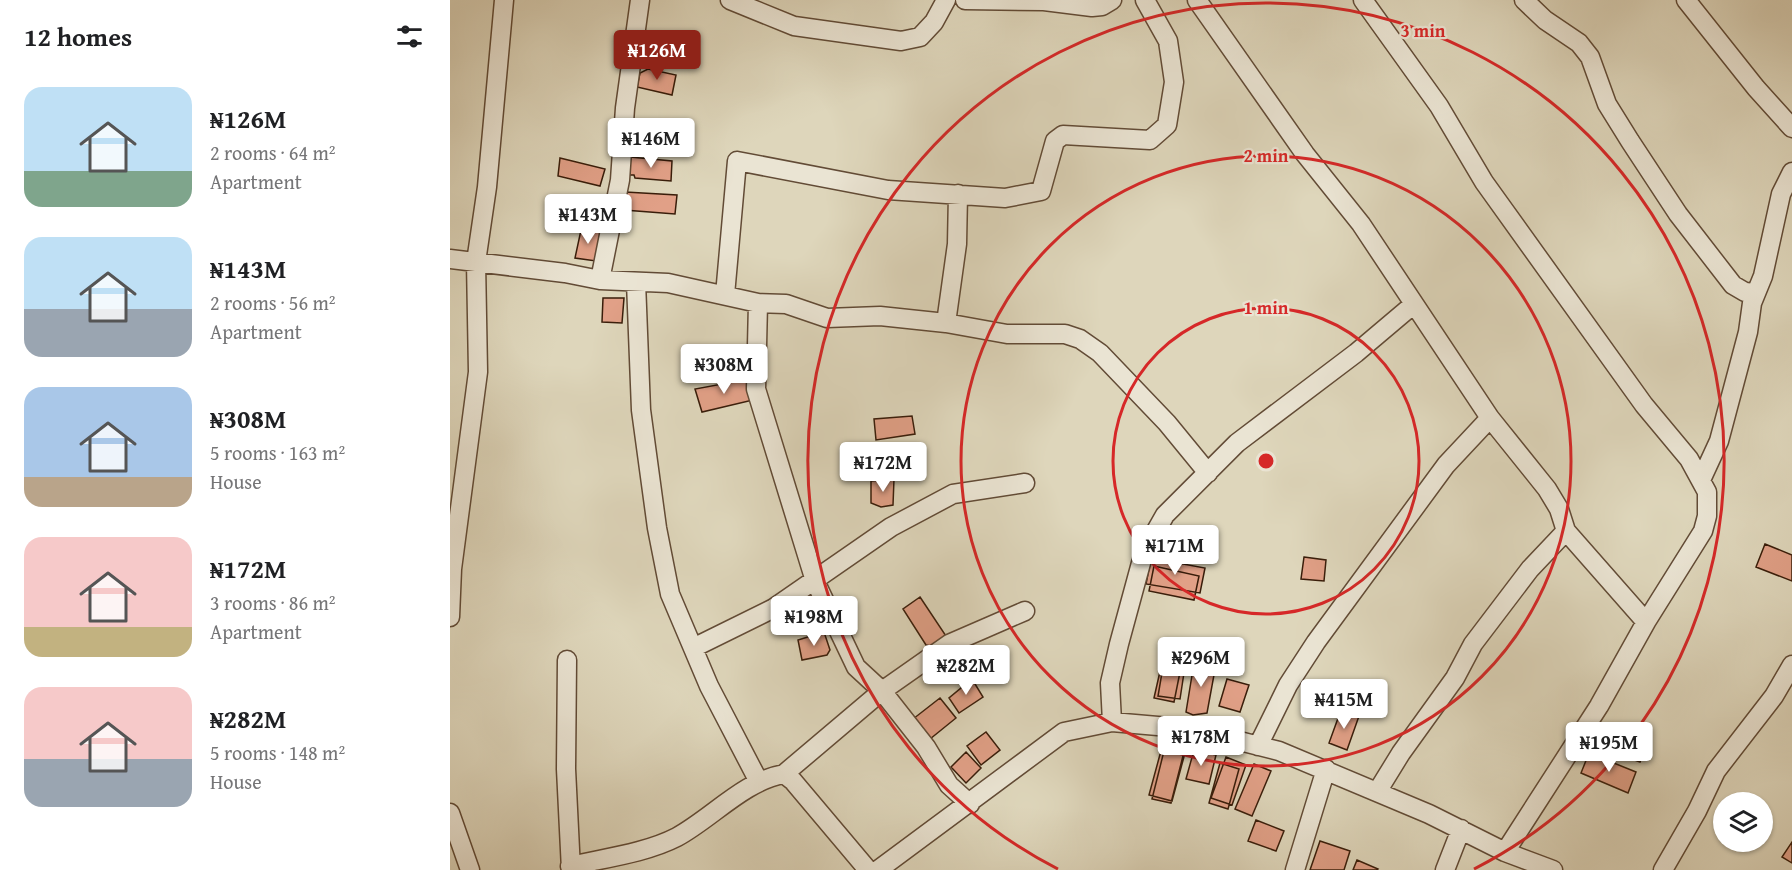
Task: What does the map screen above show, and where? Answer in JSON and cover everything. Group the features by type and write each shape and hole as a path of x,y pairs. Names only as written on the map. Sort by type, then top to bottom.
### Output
{"street":[{"path":"450,617 452,569 478,372 476,262 487,187 504,0"},
{"path":"600,280 620,180 625,108 640,0"},
{"path":"730,0 794,26 901,41 920,37 934,22 946,0"},
{"path":"964,0 1044,1 1092,7 1102,6 1112,0"},
{"path":"726,295 737,161 888,190 1005,198 1041,191 1055,141 1063,135 1150,140 1158,135 1167,125 1174,82 1168,41 1145,0"},
{"path":"1197,0 1305,154 1361,224 1490,418 1547,489 1559,509 1566,531 1646,622"},
{"path":"1363,0 1439,106 1484,182 1638,397 1689,459 1701,480 1708,500 1703,531 1646,622 1599,705 1505,852"},
{"path":"1524,0 1545,20 1579,42 1590,57 1607,104 1678,214 1733,285 1745,292 1755,293"},
{"path":"1690,2 1756,88 1792,128"},
{"path":"1701,480 1719,441 1748,332 1755,293 1763,276 1781,195 1792,172"},
{"path":"946,323 957,244 958,194"},
{"path":"450,259 565,273 600,280 668,284 758,303 786,304 827,318 880,316 946,323 1007,334 1065,334 1080,339 1114,366 1208,473"},
{"path":"636,282 641,410 657,528 670,594 709,686 759,782"},
{"path":"758,303 756,389 815,581 856,667 882,691 926,747 949,786 970,804"},
{"path":"1112,722 1110,683 1144,552 1166,515 1195,482 1208,473 1237,443 1347,360 1414,304"},
{"path":"1258,746 1288,685 1316,642 1446,465 1490,418"},
{"path":"693,648 747,624 815,581 891,527 953,494 1026,483"},
{"path":"1377,792 1401,753 1455,678 1473,644 1530,569 1566,531"},
{"path":"567,660 566,769 571,868 674,838 759,782 784,774 882,691 949,644 1025,610"},
{"path":"1663,870 1716,771 1774,696 1792,665"},
{"path":"878,870 970,804 1001,777 1064,732 1112,722 1192,729 1279,751 1326,769 1505,852 1552,870"},
{"path":"1295,870 1326,769"},
{"path":"784,774 793,781 868,870"},
{"path":"450,813 470,870"},
{"path":"1445,870 1461,830"}],"building":[{"path":"648,69 676,75 672,95 637,87 640,73"},
{"path":"630,157 672,161 671,181 635,178 634,175 629,175"},
{"path":"560,158 605,169 600,186 558,176"},
{"path":"625,192 677,195 675,214 624,210"},
{"path":"581,230 601,232 596,261 575,258"},
{"path":"603,298 624,298 622,323 602,322"},
{"path":"749,379 753,400 702,412 695,389"},
{"path":"912,416 915,434 876,440 874,419"},
{"path":"894,479 893,505 881,507 871,503 871,481"},
{"path":"1765,544 1792,555 1792,581 1756,567"},
{"path":"1304,557 1326,560 1324,581 1301,579"},
{"path":"1151,558 1205,568 1200,593 1146,584"},
{"path":"1154,566 1199,576 1194,600 1149,591"},
{"path":"920,597 946,636 931,646 926,645 903,609"},
{"path":"824,632 830,650 827,655 802,660 798,640"},
{"path":"1166,649 1187,653 1180,699 1158,696"},
{"path":"1163,658 1182,662 1174,702 1154,698"},
{"path":"1194,663 1216,664 1207,713 1193,715 1186,712"},
{"path":"972,679 983,697 959,713 949,698"},
{"path":"1227,679 1249,685 1240,712 1219,706"},
{"path":"940,698 956,718 930,739 913,719"},
{"path":"1341,710 1359,716 1347,750 1329,743"},
{"path":"1605,726 1648,742 1640,762 1597,746"},
{"path":"986,732 1000,750 981,765 967,746"},
{"path":"1162,747 1185,753 1172,801 1149,795"},
{"path":"1165,747 1184,752 1171,803 1152,799"},
{"path":"1194,750 1216,755 1209,784 1186,779"},
{"path":"966,752 981,768 966,783 951,767"},
{"path":"1589,753 1636,772 1628,793 1581,773"},
{"path":"1226,757 1246,765 1232,805 1211,798"},
{"path":"1220,763 1239,769 1228,809 1209,803"},
{"path":"1254,764 1271,771 1252,816 1235,809"},
{"path":"1256,820 1284,831 1276,851 1248,841"},
{"path":"1320,841 1350,851 1344,870 1310,870"},
{"path":"1792,842 1792,863 1782,857"},
{"path":"1357,860 1378,869 1353,870"}]}
